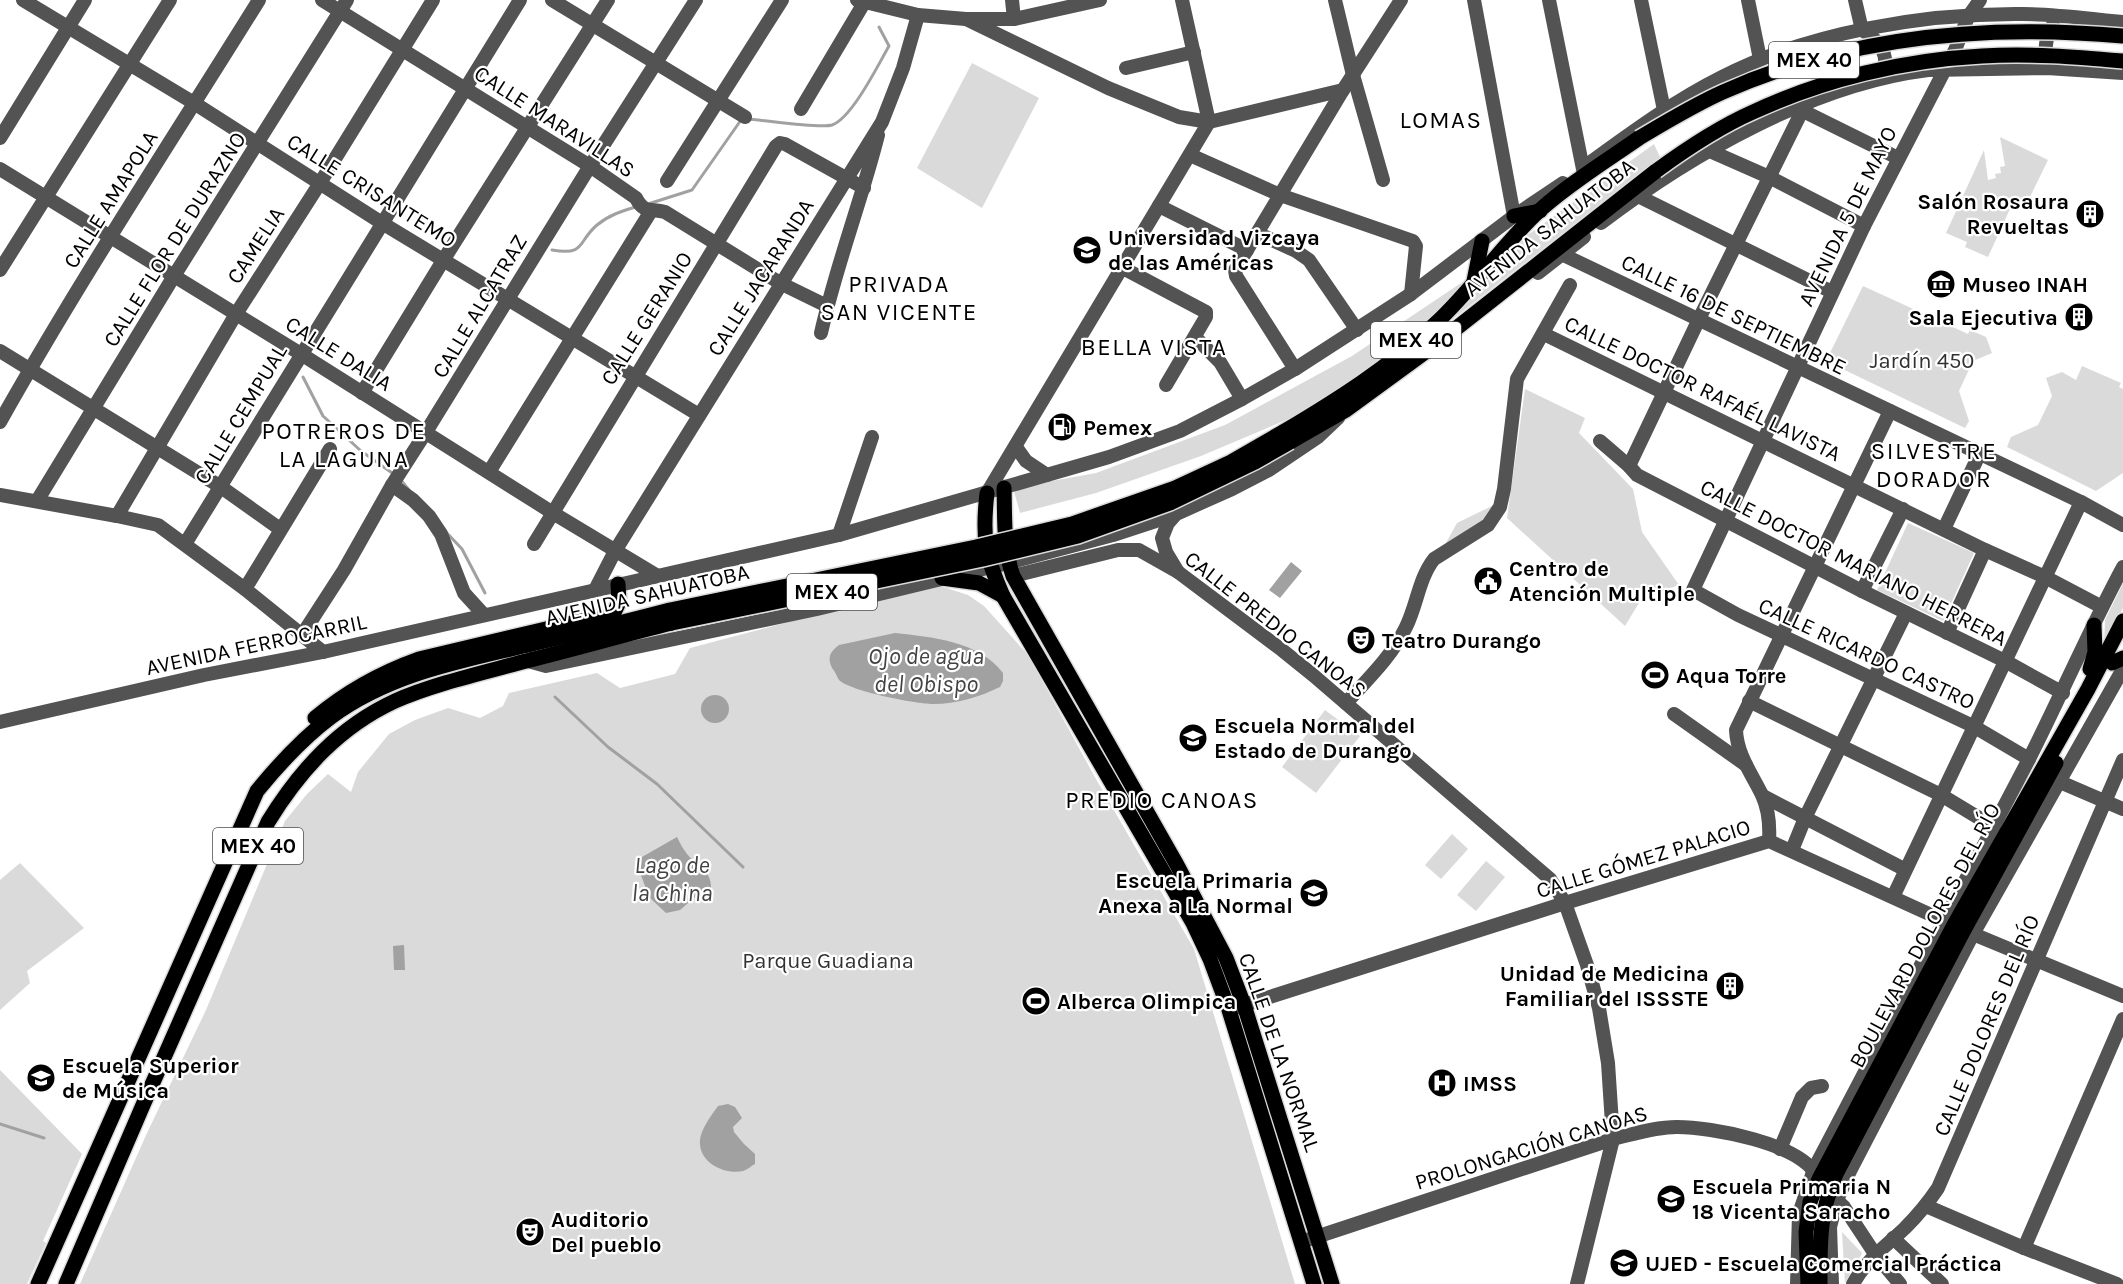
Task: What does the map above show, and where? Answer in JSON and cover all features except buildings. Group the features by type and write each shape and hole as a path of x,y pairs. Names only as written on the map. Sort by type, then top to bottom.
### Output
{"main road":[{"name":"AVENIDA SAHUATOBA","path":"1583,172 1639,138 1722,93 1796,65 1865,47 1937,36 2003,32 2123,36"},
{"name":"AVENIDA SAHUATOBA","path":"1346,410 1558,253 1656,171 1688,148 1753,112 1807,91 1900,65 1983,56 2027,55 2123,60"},
{"name":"MEX 40","path":"1520,220 1540,211 1583,172"},
{"name":"AVENIDA SAHUATOBA","path":"38,1284 256,791 284,758 331,717 389,683 434,667 582,633 972,562 1078,536 1170,503 1255,462 1390,362 1434,324 1473,285 1520,220"},
{"path":"1473,285 1482,241"},
{"name":"MEX 40","path":"1287,437 1346,410"},
{"name":"CALLE DE LA NORMAL","path":"1001,482 1014,576 1216,938 1244,1005 1332,1284"},
{"name":"CALLE DE LA NORMAL","path":"987,493 983,530 990,567 1003,596 1193,923 1210,959 1229,1010 1314,1284"},
{"path":"942,578 979,583 1003,596 1014,576"},
{"path":"256,791 265,769 284,747 335,701 364,682 390,669 419,659 614,613 619,602 618,584"},
{"name":"AVENIDA SAHUATOBA","path":"66,1284 142,1105 268,822 305,767 358,723 394,701 671,616"},
{"name":"BOULEVARD DOLORES DEL RÍO","path":"1820,1284 1821,1226 1833,1196 1836,1174 2019,807 2088,689 2123,621"},
{"path":"2088,689 2088,675 2095,651 2094,625"},
{"name":"BOULEVARD DOLORES DEL RÍO","path":"1808,1284 1806,1232 1816,1174 1959,927 2119,663 2123,642"},
{"path":"1797,1261 1806,1232"}],"street":[{"name":"CALLE CRISANTEMO","path":"22,0 699,415"},
{"path":"0,138 85,0"},
{"path":"0,270 170,0"},
{"name":"CALLE AMAPOLA","path":"0,422 111,237 259,0"},
{"name":"CALLE MARAVILLAS","path":"322,0 344,6 403,49 590,166 636,198 640,206 651,211 665,212 780,283 827,306"},
{"name":"CAMELIA","path":"117,516 236,314 433,0"},
{"name":"CALLE CEMPUAL","path":"185,544 464,87 520,0"},
{"path":"552,0 745,117"},
{"path":"362,393 608,0"},
{"name":"CALLE ALCATRAZ","path":"302,636 344,570 392,485 696,0"},
{"path":"667,181 782,0"},
{"path":"1012,0 1014,20"},
{"path":"987,493 1001,482 1016,447 1209,122 1182,0"},
{"path":"1335,0 1353,75 1383,180"},
{"path":"1295,369 1236,276 1235,270 1343,90 1401,0"},
{"path":"1474,0 1520,220"},
{"path":"1549,0 1583,172"},
{"path":"1641,0 1664,110"},
{"path":"1748,0 1760,59"},
{"path":"1855,0 1862,30 1882,46 1886,62 1883,79"},
{"path":"1964,0 1968,17"},
{"name":"AVENIDA 5 DE MAYO","path":"1697,582 1864,226 1944,70 1968,17 1980,0"},
{"path":"801,109 860,1 881,3 918,15 1014,20 1091,1"},
{"name":"CALLE FLOR DE DURAZNO","path":"37,501 174,276 344,6"},
{"name":"AVENIDA SAHUATOBA","path":"1001,482 1047,475 1109,457 1180,430 1242,399 1357,330 1411,294 1482,241 1520,220 1664,110 1720,78 1760,59 1862,30 1900,22 2017,14 2123,22"},
{"name":"CALLE JACARANDA","path":"595,590 615,551 882,122 903,68 918,15"},
{"path":"2047,68 2045,46 2047,36 2051,26 2060,16"},
{"path":"966,19 1118,93 1179,117 1209,122 1343,90"},
{"path":"1126,68 1194,52"},
{"name":"AVENIDA SAHUATOBA","path":"1558,253 1638,196 1710,151 1828,95 1912,72 2047,68 2123,73"},
{"path":"1629,466 1800,110 1898,158"},
{"path":"821,333 882,122"},
{"name":"CALLE GERANIO","path":"534,543 776,146 785,144 845,179"},
{"path":"1710,151 1769,177 1864,226"},
{"path":"1190,155 1280,195 1413,242 1416,246 1411,294"},
{"name":"CALLE DALIA","path":"0,169 656,575"},
{"path":"845,179 864,188"},
{"path":"1638,196 1832,292"},
{"path":"1159,206 1247,250"},
{"path":"489,472 651,211"},
{"path":"1257,233 1296,251 1309,260 1357,330"},
{"name":"CALLE 16 DE SEPTIEMBRE","path":"1558,253 2081,502 2123,525"},
{"path":"1123,268 1206,312 1195,337 1166,385"},
{"path":"1346,703 1397,644 1414,610 1428,567 1434,559 1488,525 1497,514 1504,489 1517,379 1522,366 1544,334 1570,285"},
{"name":"CALLE DOCTOR RAFAÉL LAVISTA","path":"1544,334 1985,550 2045,577 2102,607"},
{"path":"1195,337 1220,362 1242,399"},
{"path":"0,351 221,487 280,529"},
{"path":"528,661 546,666 569,662 817,609 990,567 1014,576 1113,535 1176,514 1232,489 1269,470 1318,437 1346,410"},
{"path":"1769,842 1769,819 1763,796 1746,765 1736,740 1736,730 1890,411"},
{"path":"839,535 872,437"},
{"name":"CALLE DOCTOR MARIANO HERRERA","path":"1600,441 1637,475 1862,591 2005,661 2063,693"},
{"path":"1016,447 1026,461 1047,475"},
{"path":"245,589 330,449"},
{"path":"1944,529 1979,455"},
{"path":"392,485 413,500 429,516 441,534 464,593 484,615"},
{"name":"AVENIDA SAHUATOBA","path":"521,607 839,535 987,493"},
{"path":"0,495 158,525 245,589 323,652"},
{"path":"1893,897 1904,869 2081,502"},
{"path":"1862,591 1903,509"},
{"path":"1176,514 1168,523 1162,538 1166,552 1178,572"},
{"name":"CALLE PREDIO CANOAS","path":"1014,576 1118,550 1131,549 1146,553 1178,572 1282,651 1346,703 1550,879 1564,903 1587,965 1599,1008 1608,1063 1613,1139 1577,1284"},
{"path":"1947,633 1985,550"},
{"path":"1959,927 1994,827 2063,693 2123,567"},
{"name":"CALLE RICARDO CASTRO","path":"1697,582 1694,590 1780,635 1973,726 2029,759"},
{"name":"AVENIDA FERROCARRIL","path":"0,722 204,675 323,652 521,607"},
{"path":"1792,850 1805,818 1906,613"},
{"path":"1959,927 2060,782 2119,663"},
{"path":"1749,701 1941,795 1994,827"},
{"path":"1674,714 1746,765"},
{"name":"CALLE DOLORES DEL RÍO","path":"1853,1284 1875,1254 1926,1206 1938,1188 2123,760"},
{"path":"2060,782 2123,809"},
{"path":"1763,796 1904,869"},
{"name":"CALLE GÓMEZ PALACIO","path":"1229,1010 1564,903 1769,842 1792,850 2036,961 2123,996"},
{"path":"2024,1248 2123,1019"},
{"path":"1780,1149 1802,1097 1811,1088 1822,1086"},
{"name":"PROLONGACIÓN CANOAS","path":"1302,1242 1613,1139 1675,1126 1704,1128 1738,1135 1780,1149 1802,1160 1816,1174"},
{"path":"1797,1284 1799,1214 1816,1174 1900,1284"},
{"path":"1832,1284 1830,1227 1833,1196"},
{"path":"1926,1206 2024,1248 2118,1284 2123,1274"},
{"path":"1893,1238 1941,1284"}],"green space":[{"path":"972,63 1039,98 982,208 917,168"},
{"path":"2000,137 2048,160 2027,203 2015,198 1988,257 1965,247 1967,242 1946,233 1984,150 1988,180 1996,178 1995,174 2001,173 2000,167 2005,166"},
{"path":"1654,144 1660,157 1454,318 1514,245"},
{"path":"1470,277 1428,322 1379,363 1293,417 1201,456 1096,493 1020,513 1013,488 1096,473 1225,425 1352,356"},
{"name":"Jardín 450","path":"1863,286 1968,334 1970,330 1986,337 1992,353 1973,361 1959,391 1969,421 1965,428 1826,361"},
{"path":"2082,366 2121,383 2119,387 2123,389 2123,473 2096,491 2007,447 2011,437 2038,425 2052,396 2046,378 2062,372 2076,380"},
{"path":"1525,389 1585,418 1579,433 1633,489 1642,532 1679,585 1642,598 1625,626 1507,518"},
{"path":"1496,504 1483,524 1442,550 1457,523"},
{"path":"1908,523 1974,553 1943,621 1877,590"},
{"path":"2123,583 2123,608 2104,645 2105,620"},
{"name":"Parque Guadiana","path":"934,584 968,595 984,606 1028,655 1194,949 1295,1284 80,1284 147,1133 206,1010 285,821 307,794 328,774 351,792 358,772 389,734 415,720 448,708 480,718 503,706 509,693 597,673 620,688 675,674 690,648"},
{"path":"1325,710 1360,736 1316,793 1282,767"},
{"path":"1452,834 1468,849 1441,879 1425,865"},
{"path":"1486,861 1505,877 1476,911 1457,895"},
{"path":"20,863 84,928 27,971 30,983 0,1010 0,880"},
{"path":"0,1070 82,1154 43,1241 46,1243 27,1284 0,1284"},
{"path":"1842,1232 1862,1253 1845,1283"}],"water":[{"path":"1291,562 1302,571 1280,598 1269,590"},
{"name":"Ojo de agua del Obispo","path":"895,633 924,636 968,647 993,662 1003,673 1003,681 1000,687 976,697 951,703 933,704 869,692 839,680 832,668 830,655 839,645"},
{"path":"715,695 725,699 729,709 725,719 715,723 705,719 701,709 705,699"},
{"name":"Lago de la China","path":"677,837 687,854 709,877 711,888 702,891 680,910 666,913 649,897 638,867 642,857"},
{"path":"404,945 405,970 394,970 393,946"},
{"path":"728,1104 735,1107 742,1118 733,1127 734,1132 755,1154 755,1164 743,1171 729,1171 715,1166 701,1151 700,1139 706,1124 718,1106"}],"waterway":[{"path":"747,119 815,126 832,125 840,120 864,90 889,46 879,27"},
{"path":"648,204 692,190 741,120"},
{"path":"552,250 576,249 602,222 636,207"},
{"path":"303,377 323,416 361,451 395,475"},
{"path":"400,479 409,490"},
{"path":"445,531 462,549 485,593"},
{"path":"555,697 608,747 657,784 743,867"},
{"path":"0,1124 44,1138"}],"place":[{"name":"Salón Rosaura Revueltas","path":"2090,214"},
{"name":"Universidad Vizcaya de las Américas","path":"1087,250"},
{"name":"Museo INAH","path":"1941,284"},
{"name":"Sala Ejecutiva","path":"2079,317"},
{"name":"Pemex","path":"1062,427"},
{"name":"Centro de Atención Multiple","path":"1488,581"},
{"name":"Teatro Durango","path":"1361,640"},
{"name":"Aqua Torre","path":"1655,675"},
{"name":"Escuela Normal del Estado de Durango","path":"1193,738"},
{"name":"Escuela Primaria Anexa a La Normal","path":"1314,893"},
{"name":"Unidad de Medicina Familiar del ISSSTE","path":"1730,986"},
{"name":"Alberca Olimpica","path":"1036,1001"},
{"name":"Escuela Superior de Música","path":"41,1078"},
{"name":"IMSS","path":"1442,1083"},
{"name":"Escuela Primaria N 18 Vicenta Saracho","path":"1671,1199"},
{"name":"Auditorio Del pueblo","path":"530,1232"},
{"name":"UJED - Escuela Comercial Práctica","path":"1624,1263"}],"district":[{"name":"LOMAS","path":"1441,120"},
{"name":"PRIVADA SAN VICENTE","path":"899,298"},
{"name":"BELLA VISTA","path":"1154,347"},
{"name":"POTREROS DE LA LAGUNA","path":"344,445"},
{"name":"SILVESTRE DORADOR","path":"1934,465"},
{"name":"PREDIO CANOAS","path":"1162,800"}]}
